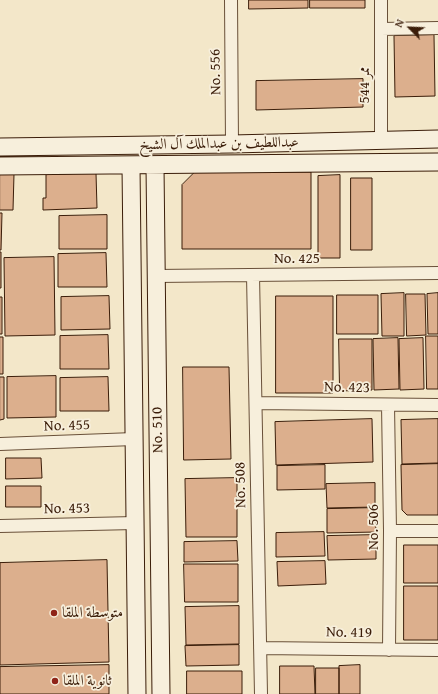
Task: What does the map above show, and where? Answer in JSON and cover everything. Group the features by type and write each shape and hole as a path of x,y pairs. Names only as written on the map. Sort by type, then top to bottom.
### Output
{"street":[{"name":"No. 556","path":"231,0 232,144"},
{"name":"ممر 544","path":"381,0 381,141"},
{"path":"381,29 438,28"},
{"name":"عبداللطيف بن عبدالملك آل الشيخ","path":"0,147 232,144 438,139"},
{"name":"عبداللطيف بن عبدالملك آل الشيخ","path":"0,166 155,166 438,162"},
{"name":"No. 510","path":"132,166 137,694"},
{"name":"No. 510","path":"155,166 161,694"},
{"path":"132,188 133,180 137,175 142,174 147,175 155,187"},
{"name":"No. 425","path":"156,276 438,273"},
{"name":"No. 508","path":"253,275 260,694"},
{"name":"No. 423","path":"256,403 438,405"},
{"name":"No. 506","path":"388,405 390,531 389,650"},
{"name":"No. 455","path":"0,444 134,439"},
{"name":"No. 453","path":"0,526 135,523"},
{"path":"390,531 438,531"},
{"name":"No. 419","path":"260,648 438,650"}],"building":[{"path":"249,0 308,0 308,8 249,9"},
{"path":"310,0 365,0 365,8 310,8"},
{"path":"434,35 435,96 395,97 394,36"},
{"path":"363,79 363,107 256,110 256,81"},
{"path":"195,172 311,172 311,249 182,249 182,185"},
{"path":"0,173 14,174 13,210 0,210"},
{"path":"96,173 97,208 43,210 43,198 46,198 46,175"},
{"path":"340,175 340,258 318,258 318,176"},
{"path":"351,178 372,178 372,250 351,250"},
{"path":"0,213 2,213 1,250 0,250"},
{"path":"107,215 107,249 59,249 59,216"},
{"path":"1,252 1,288 0,288"},
{"path":"106,253 107,287 58,287 58,254"},
{"path":"54,257 55,335 5,336 4,258"},
{"path":"404,293 404,336 382,336 381,294"},
{"path":"438,293 438,334 428,334 427,294"},
{"path":"406,294 425,294 426,335 407,336"},
{"path":"337,295 378,295 378,334 337,334"},
{"path":"109,296 110,329 61,330 61,297"},
{"path":"276,296 333,296 333,393 276,393"},
{"path":"0,297 2,297 2,334 0,334"},
{"path":"108,335 109,369 60,369 60,336"},
{"path":"426,336 438,336 438,389 427,389"},
{"path":"0,337 3,337 3,374 0,374"},
{"path":"398,338 399,389 374,390 373,339"},
{"path":"423,338 424,389 400,390 399,339"},
{"path":"339,339 372,339 372,390 340,391"},
{"path":"183,367 229,367 231,459 184,460"},
{"path":"56,376 56,417 7,418 7,377"},
{"path":"0,377 4,377 4,419 0,420"},
{"path":"108,377 109,411 60,411 60,378"},
{"path":"372,419 373,462 276,465 275,422"},
{"path":"438,419 438,463 402,464 401,420"},
{"path":"6,458 41,458 42,478 6,479"},
{"path":"438,464 438,515 407,515 402,510 401,465"},
{"path":"325,465 325,489 277,490 277,466"},
{"path":"237,478 237,537 186,537 185,479"},
{"path":"375,483 375,507 327,508 326,484"},
{"path":"6,486 41,486 41,507 6,507"},
{"path":"375,508 376,532 327,533 327,509"},
{"path":"324,532 325,556 276,557 276,533"},
{"path":"376,535 376,559 328,560 327,536"},
{"path":"237,541 238,561 184,562 184,542"},
{"path":"404,545 438,545 438,583 404,583"},
{"name":"متوسطة الملقا","path":"107,560 109,662 0,665 0,563"},
{"path":"325,561 326,584 278,586 277,562"},
{"path":"184,564 238,564 238,602 185,602"},
{"path":"404,586 438,586 438,640 404,640"},
{"path":"239,606 239,644 186,645 185,607"},
{"path":"239,645 239,665 186,666 185,646"},
{"name":"ثانوية الملقا","path":"109,665 109,694 0,694 0,667"},
{"path":"360,665 360,694 339,694 339,666"},
{"path":"280,666 314,666 315,694 280,694"},
{"path":"316,668 339,668 339,694 316,694"},
{"path":"187,671 242,671 242,694 187,694"}],"place":[{"name":"متوسطة الملقا","path":"54,613"},
{"name":"ثانوية الملقا","path":"55,681"}]}
